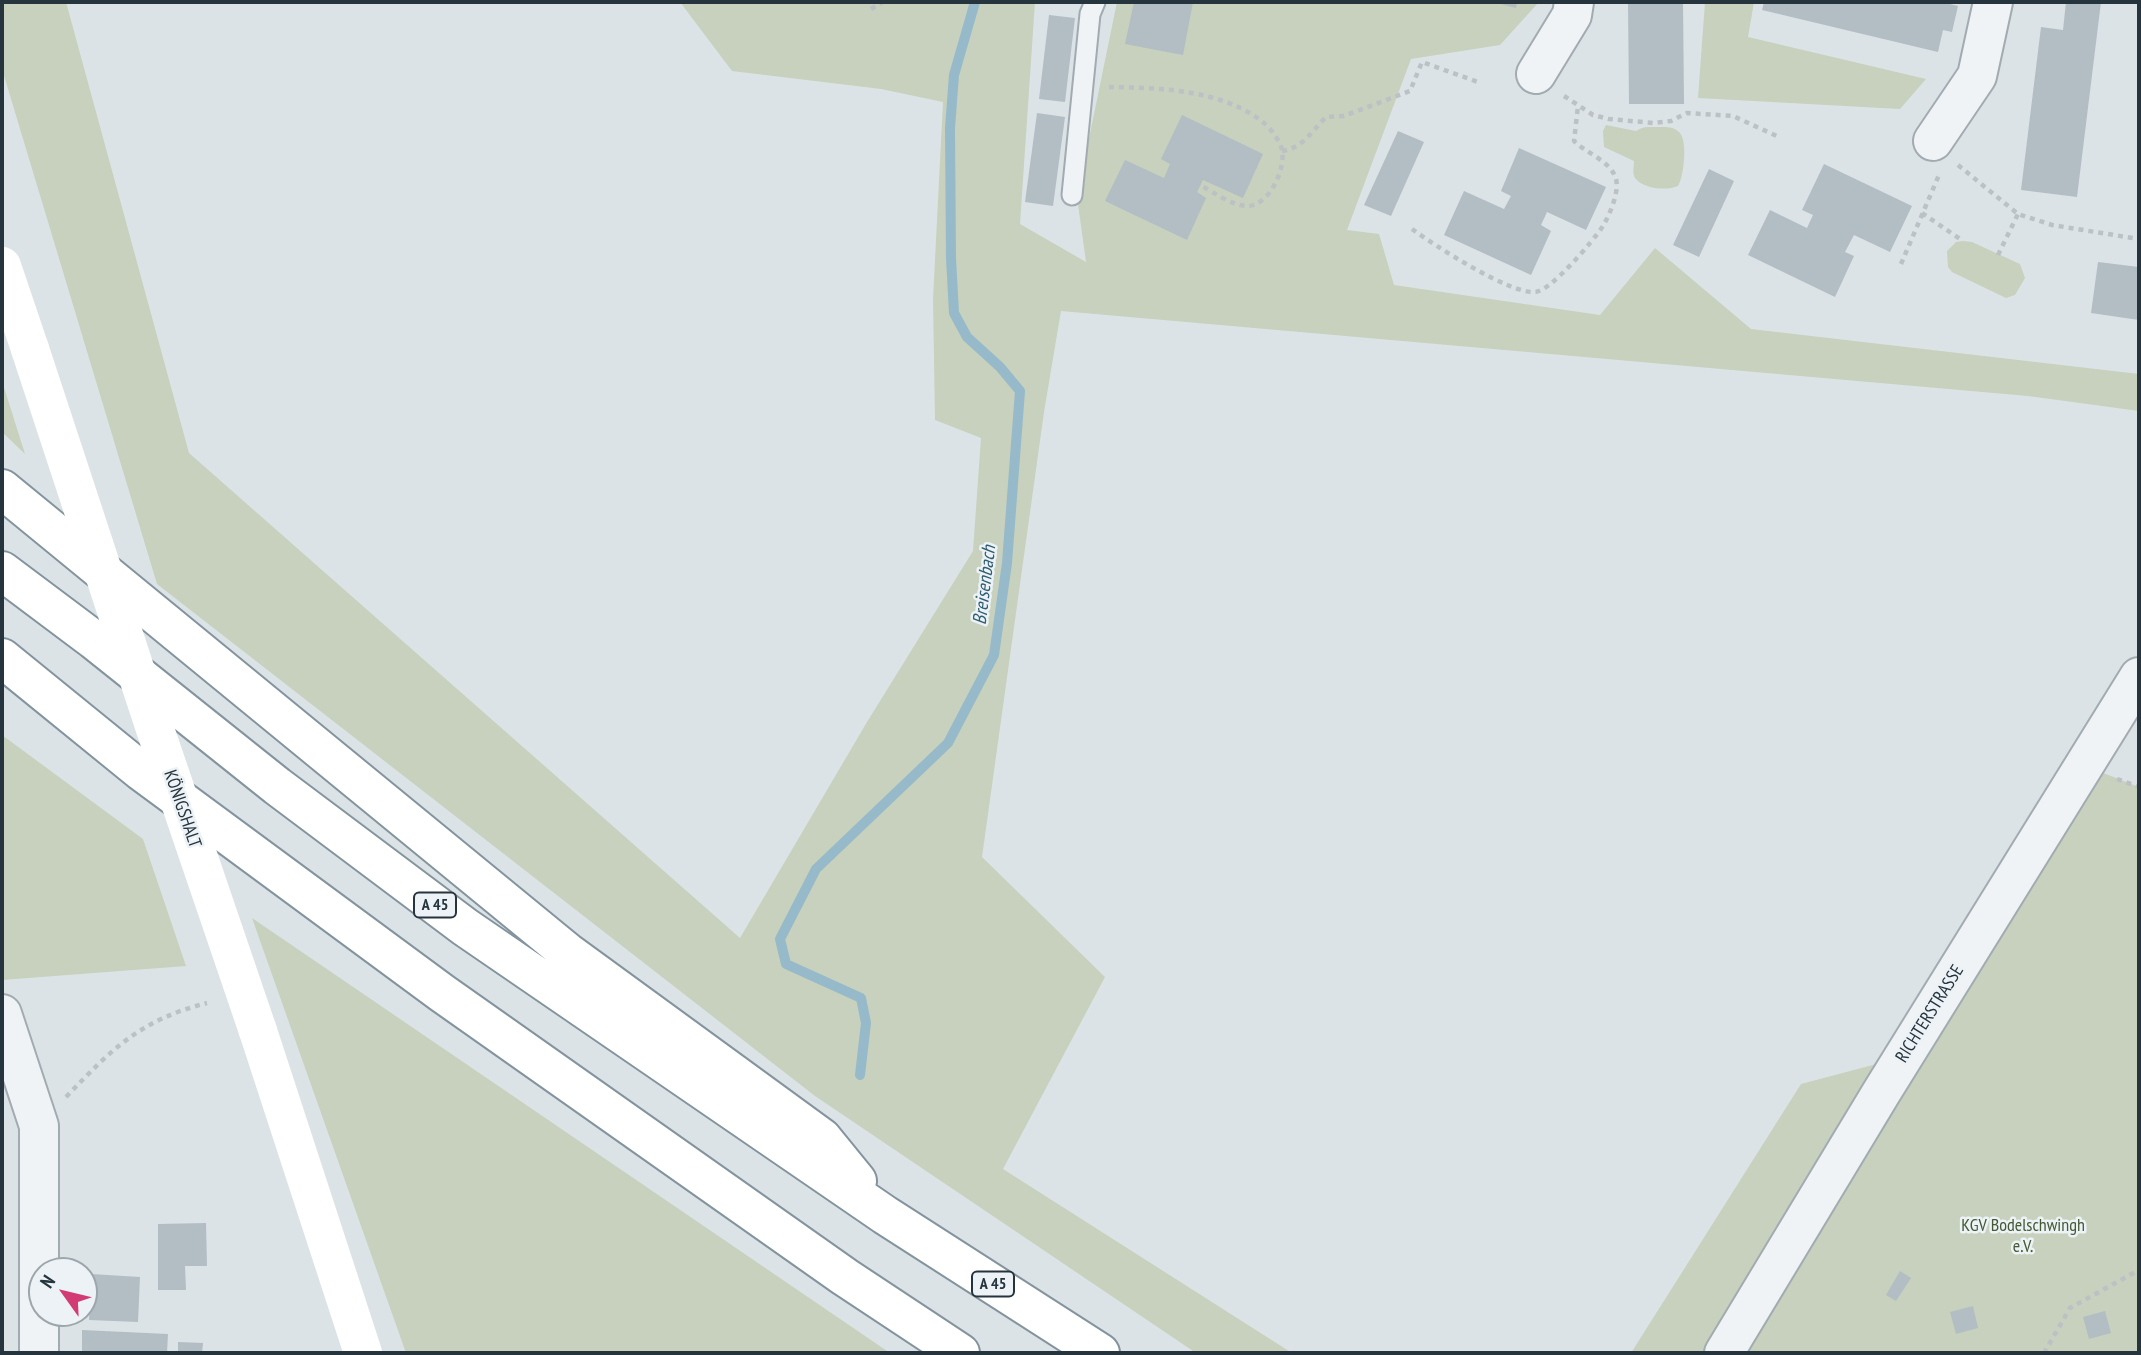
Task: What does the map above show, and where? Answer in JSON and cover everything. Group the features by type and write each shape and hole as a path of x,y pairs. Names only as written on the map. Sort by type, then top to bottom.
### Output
{"main road":[{"name":"KÖNIGSHALT","path":"2,265 363,1353"},
{"path":"2,489 567,952 822,1138 886,1215"},
{"name":"A 45","path":"2,571 94,640 277,786 465,927 886,1215 1100,1353"},
{"path":"2,658 141,771 442,993 845,1277 960,1353"},
{"path":"2,680 141,771"}],"street":[{"path":"1536,75 1572,15 1574,2"},
{"path":"1940,148 1977,76 1993,2"},
{"name":"RICHTERSTRASSE","path":"1724,1353 1881,1093 2139,677"},
{"path":"2,1014 39,1126 39,1353"}],"lane":[{"path":"1072,195 1090,14 1095,2"}],"path":[{"path":"871,9 883,2"},
{"path":"1282,151 1302,144 1326,117 1344,116 1410,91 1422,62 1478,82"},
{"path":"1536,75 1593,115 1653,123 1671,121 1687,113 1733,116 1779,137"},
{"path":"1083,87 1184,91 1229,105 1265,124 1277,138 1282,151 1281,166 1270,192 1260,203 1248,206 1237,204 1200,186"},
{"path":"1412,229 1433,245 1483,274 1530,292 1543,290 1603,226 1616,192 1616,177 1611,170 1574,141 1578,106"},
{"path":"1901,264 1922,213 1940,148 2018,214 2052,225 2139,239"},
{"path":"1922,213 1964,241"},
{"path":"1998,255 2018,214"},
{"path":"39,1126 107,1053 130,1035 180,1010 206,1003"},
{"path":"2044,1353 2070,1308 2139,1270"}],"green space":[{"path":"2,2 66,2 189,453 740,938 867,722 973,551 981,438 935,420 933,299 943,102 881,89 732,71 680,2 1035,2 1020,224 1086,262 1077,197 1117,2 1539,2 1500,45 1411,59 1347,230 1379,234 1394,285 1600,315 1655,248 1751,329 2139,374 2139,411 2028,396 1061,311 1044,412 982,857 1105,977 1003,1169 1292,1353 1196,1353 815,1096 157,584 2,69"},
{"path":"1705,2 1754,2 1748,37 1926,79 1900,109 1698,98"},
{"path":"1606,125 1636,131 1646,127 1669,127 1679,132 1682,136 1684,158 1678,186 1655,188 1639,182 1634,174 1634,161 1604,147 1603,131"},
{"path":"1956,242 1972,242 2020,264 2025,278 2015,295 2006,298 1952,272 1948,267 1947,251"},
{"path":"2,381 25,454 2,432"},
{"path":"2,735 143,839 186,966 2,980"},
{"name":"KGV Bodelschwingh e.V.","path":"2083,765 2139,787 2139,1353 1631,1353 1801,1084 1903,1057"},
{"path":"252,918 890,1353 406,1353"}],"building":[{"path":"1134,2 1193,2 1183,55 1125,44"},
{"path":"1493,2 1517,2 1516,8"},
{"path":"1628,2 1683,2 1684,104 1629,104"},
{"path":"1764,2 1942,2 1958,6 1952,32 1943,30 1938,52 1762,10"},
{"path":"2066,2 2101,2 2077,197 2021,190 2041,27 2063,30"},
{"path":"1049,15 1075,18 1065,102 1039,99"},
{"path":"1037,113 1065,117 1053,206 1025,202"},
{"path":"1182,115 1263,154 1243,198 1203,180 1197,192 1206,198 1187,240 1105,201 1125,160 1164,178 1170,164 1161,159"},
{"path":"1398,131 1424,142 1391,216 1364,205"},
{"path":"1519,148 1606,187 1586,230 1547,212 1541,225 1551,231 1531,275 1444,235 1464,191 1504,209 1511,196 1501,191"},
{"path":"1824,164 1912,206 1890,252 1854,235 1845,252 1854,256 1835,297 1748,255 1770,210 1807,228 1813,215 1802,210"},
{"path":"1709,169 1734,181 1699,257 1673,245"},
{"path":"2098,262 2139,267 2139,320 2091,313"},
{"path":"206,1223 207,1266 185,1266 186,1290 158,1290 158,1224"},
{"path":"1900,1271 1911,1278 1896,1301 1886,1295"},
{"path":"98,1274 140,1277 138,1322 98,1320"},
{"path":"1973,1306 1978,1328 1956,1334 1950,1312"},
{"path":"2105,1311 2111,1333 2089,1339 2083,1317"},
{"path":"82,1330 168,1334 167,1353 82,1353"},
{"path":"178,1342 203,1343 202,1353 178,1353"}],"waterway":[{"name":"Breisenbach","path":"860,1075 866,1023 861,998 786,964 780,939 816,869 948,743 994,655 1007,563 1020,391 1000,367 967,337 954,313 950,128 954,75 975,2"}]}
